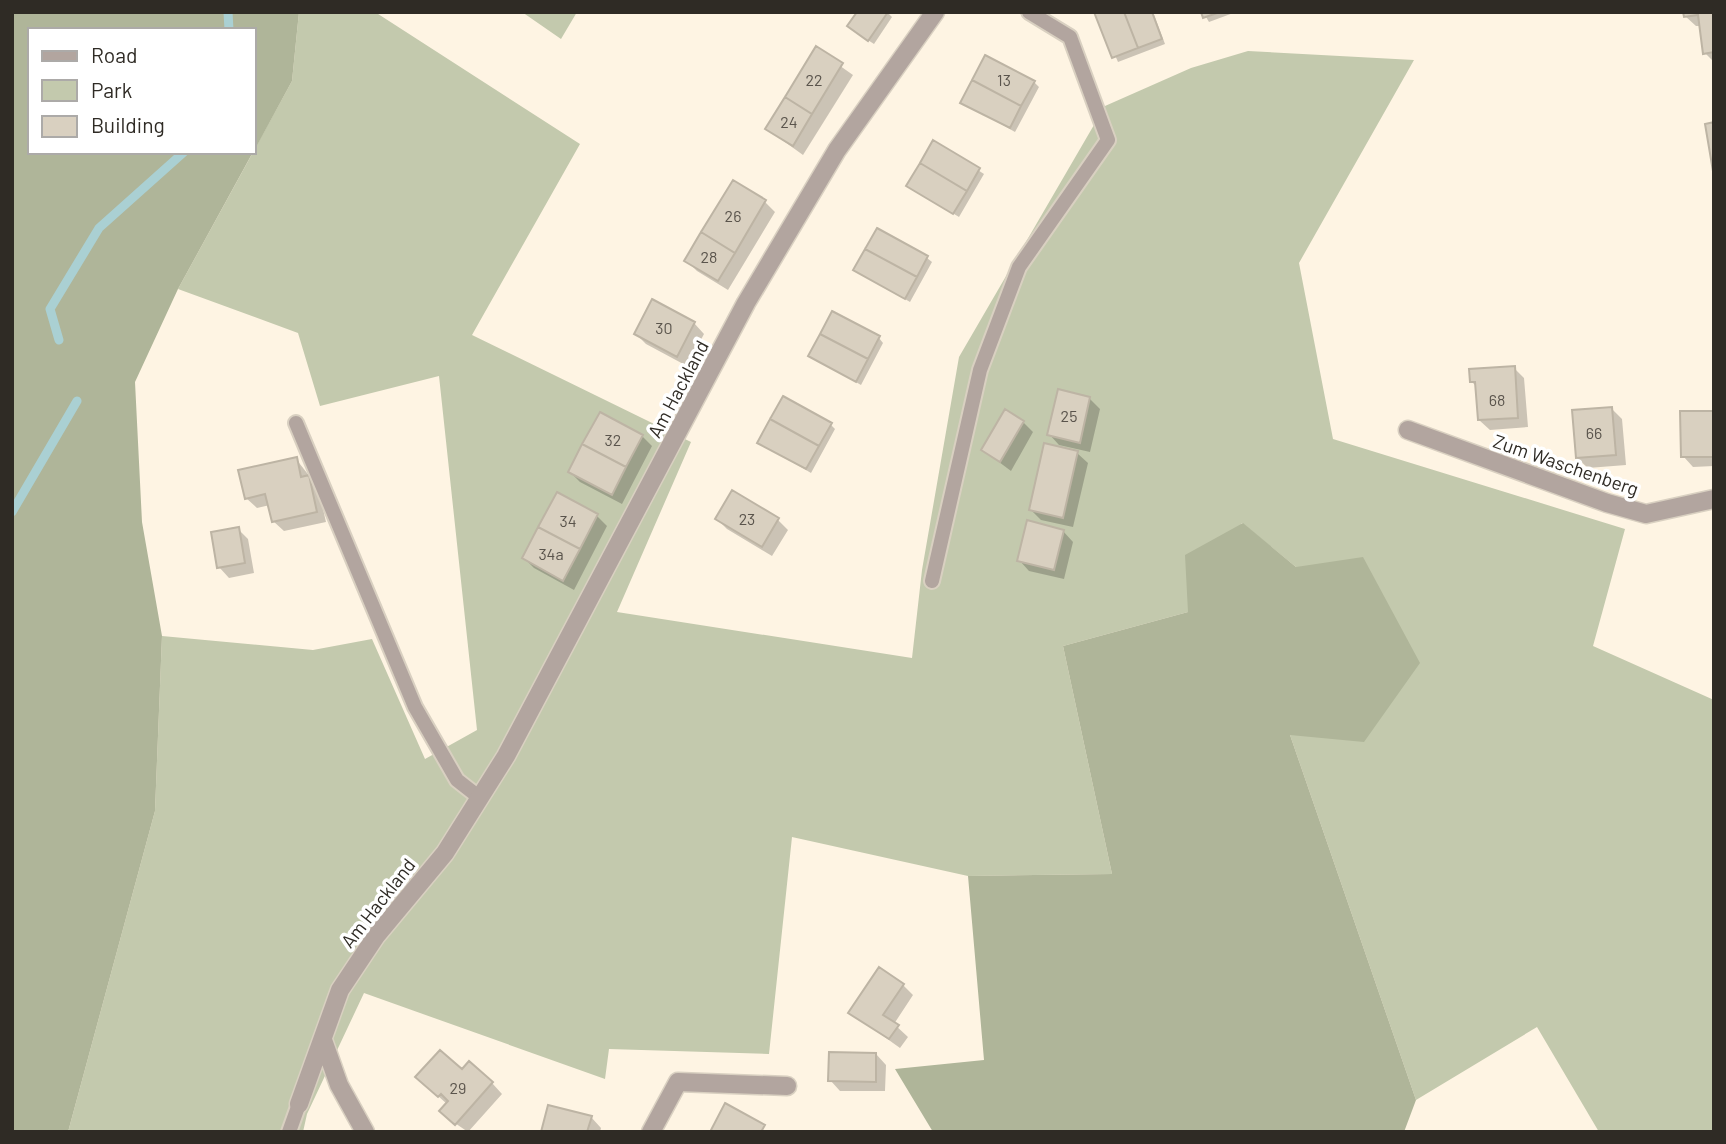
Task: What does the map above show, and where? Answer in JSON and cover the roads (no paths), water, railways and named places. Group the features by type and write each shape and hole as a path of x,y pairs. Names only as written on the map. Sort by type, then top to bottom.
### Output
{"street":[{"name":"Am Hackland","path":"299,1104 340,990 376,936 445,853 481,798 525,721 746,303 837,150 935,12"},
{"name":"Zum Waschenberg","path":"1408,430 1606,503 1646,514 1714,499"},
{"path":"323,1040 339,1085 365,1132"},
{"path":"652,1132 678,1082 787,1086"}],"lane":[{"path":"932,581 980,370 1019,267 1108,140 1070,37 1029,12"},
{"path":"296,423 415,707 457,780 481,798"},
{"name":"Am Hackland","path":"289,1132 299,1104"}],"waterway":[{"path":"228,12 229,28"},
{"path":"59,340 50,309 99,228 182,154"},
{"path":"12,512 77,401"}]}
